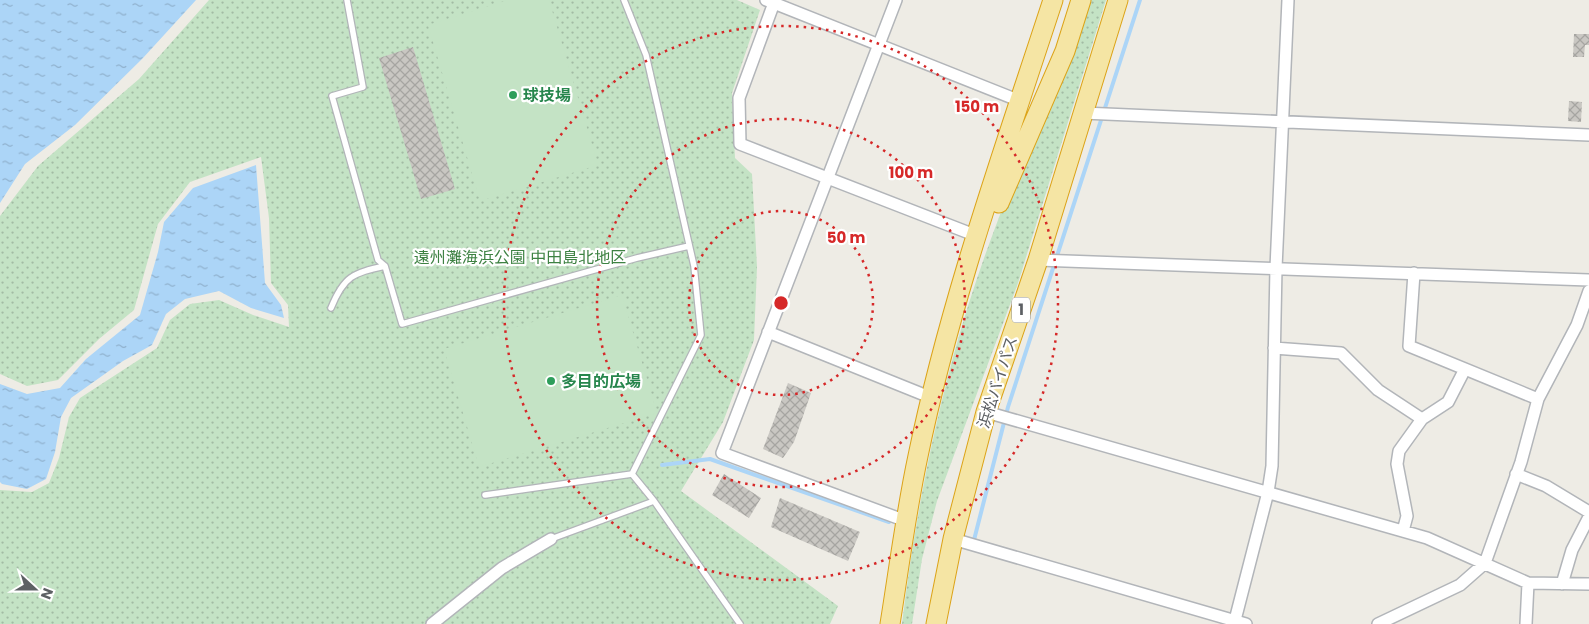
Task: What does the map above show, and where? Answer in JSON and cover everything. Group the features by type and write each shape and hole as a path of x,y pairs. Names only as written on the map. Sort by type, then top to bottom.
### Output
{"highway":[{"path":"890,624 918,455 932,398 963,281 1053,0"},
{"path":"963,281 1065,51 1081,0"},
{"name":"浜松バイパス","path":"936,624 953,539 1088,113 1118,0"}],"street":[{"path":"896,0 722,454 906,521"},
{"path":"1234,622 1268,492 1272,466 1276,268 1288,0"},
{"path":"977,236 740,144 738,98 772,1 1020,101"},
{"path":"1088,113 1589,136"},
{"path":"1042,260 1589,280"},
{"path":"1414,273 1409,346 1538,399"},
{"path":"1378,624 1460,585 1485,563 1516,474 1538,399 1577,324 1589,291"},
{"path":"768,332 932,398"},
{"path":"1274,348 1340,353 1378,390 1422,419"},
{"path":"1403,531 1407,516 1397,464 1399,451 1422,419 1448,402 1465,369"},
{"path":"992,413 1427,538 1528,584 1589,584"},
{"path":"1516,474 1546,486 1589,512"},
{"path":"1562,584 1572,550 1589,517"},
{"path":"432,624 502,568 551,539"},
{"path":"953,539 1246,624"},
{"path":"1526,624 1528,584"}],"lane":[{"path":"347,0 363,87 332,96 378,260 385,266 402,324 637,258 689,246"},
{"path":"624,0 646,55 694,266 701,335 632,474"},
{"path":"332,308 339,290 352,275 385,266"},
{"path":"485,495 632,474"},
{"path":"632,474 654,501 740,624"},
{"path":"551,539 654,501"}],"green space":[{"name":"遠州灘海浜公園 中田島北地区","path":"209,0 737,0 760,10 732,93 735,158 752,174 757,267 754,340 723,422 681,491 838,606 830,624 0,624 0,490 32,492 49,483 59,458 69,417 80,398 157,348 170,320 190,304 219,300 253,315 289,327 288,305 271,283 269,218 261,157 190,182 158,224 134,310 99,339 58,380 27,386 0,374 0,216 38,166 139,79"},
{"name":"球技場","path":"508,0 549,0 598,165 480,201 428,25"},
{"path":"1089,0 1106,0 1018,283 937,501 922,559 912,624 902,624 913,544 936,424 968,306 1010,190"},
{"name":"多目的広場","path":"622,295 657,413 479,467 444,349"}],"water":[{"path":"0,0 196,0 143,58 75,125 25,164 0,203"},
{"path":"256,165 265,283 281,305 284,318 251,308 219,291 185,299 166,314 152,345 123,361 71,398 61,417 55,452 46,479 27,489 2,484 0,482 0,384 27,394 60,388 86,359 140,315 158,252 164,222 193,188"}],"building":[{"path":"1574,34 1589,34 1589,45 1585,45 1584,57 1573,57"},
{"path":"413,47 455,189 421,199 379,58"},
{"path":"1569,101 1582,102 1581,122 1568,121"},
{"path":"788,383 811,393 794,442 783,458 763,449"},
{"path":"724,474 761,498 749,518 712,495"},
{"path":"780,498 860,532 848,561 771,527"}],"waterway":[{"path":"974,540 1008,407 1140,0"},
{"path":"662,465 710,459 889,522"}],"place":[{"name":"球技場","path":"513,95"},
{"name":"多目的広場","path":"551,381"}]}
